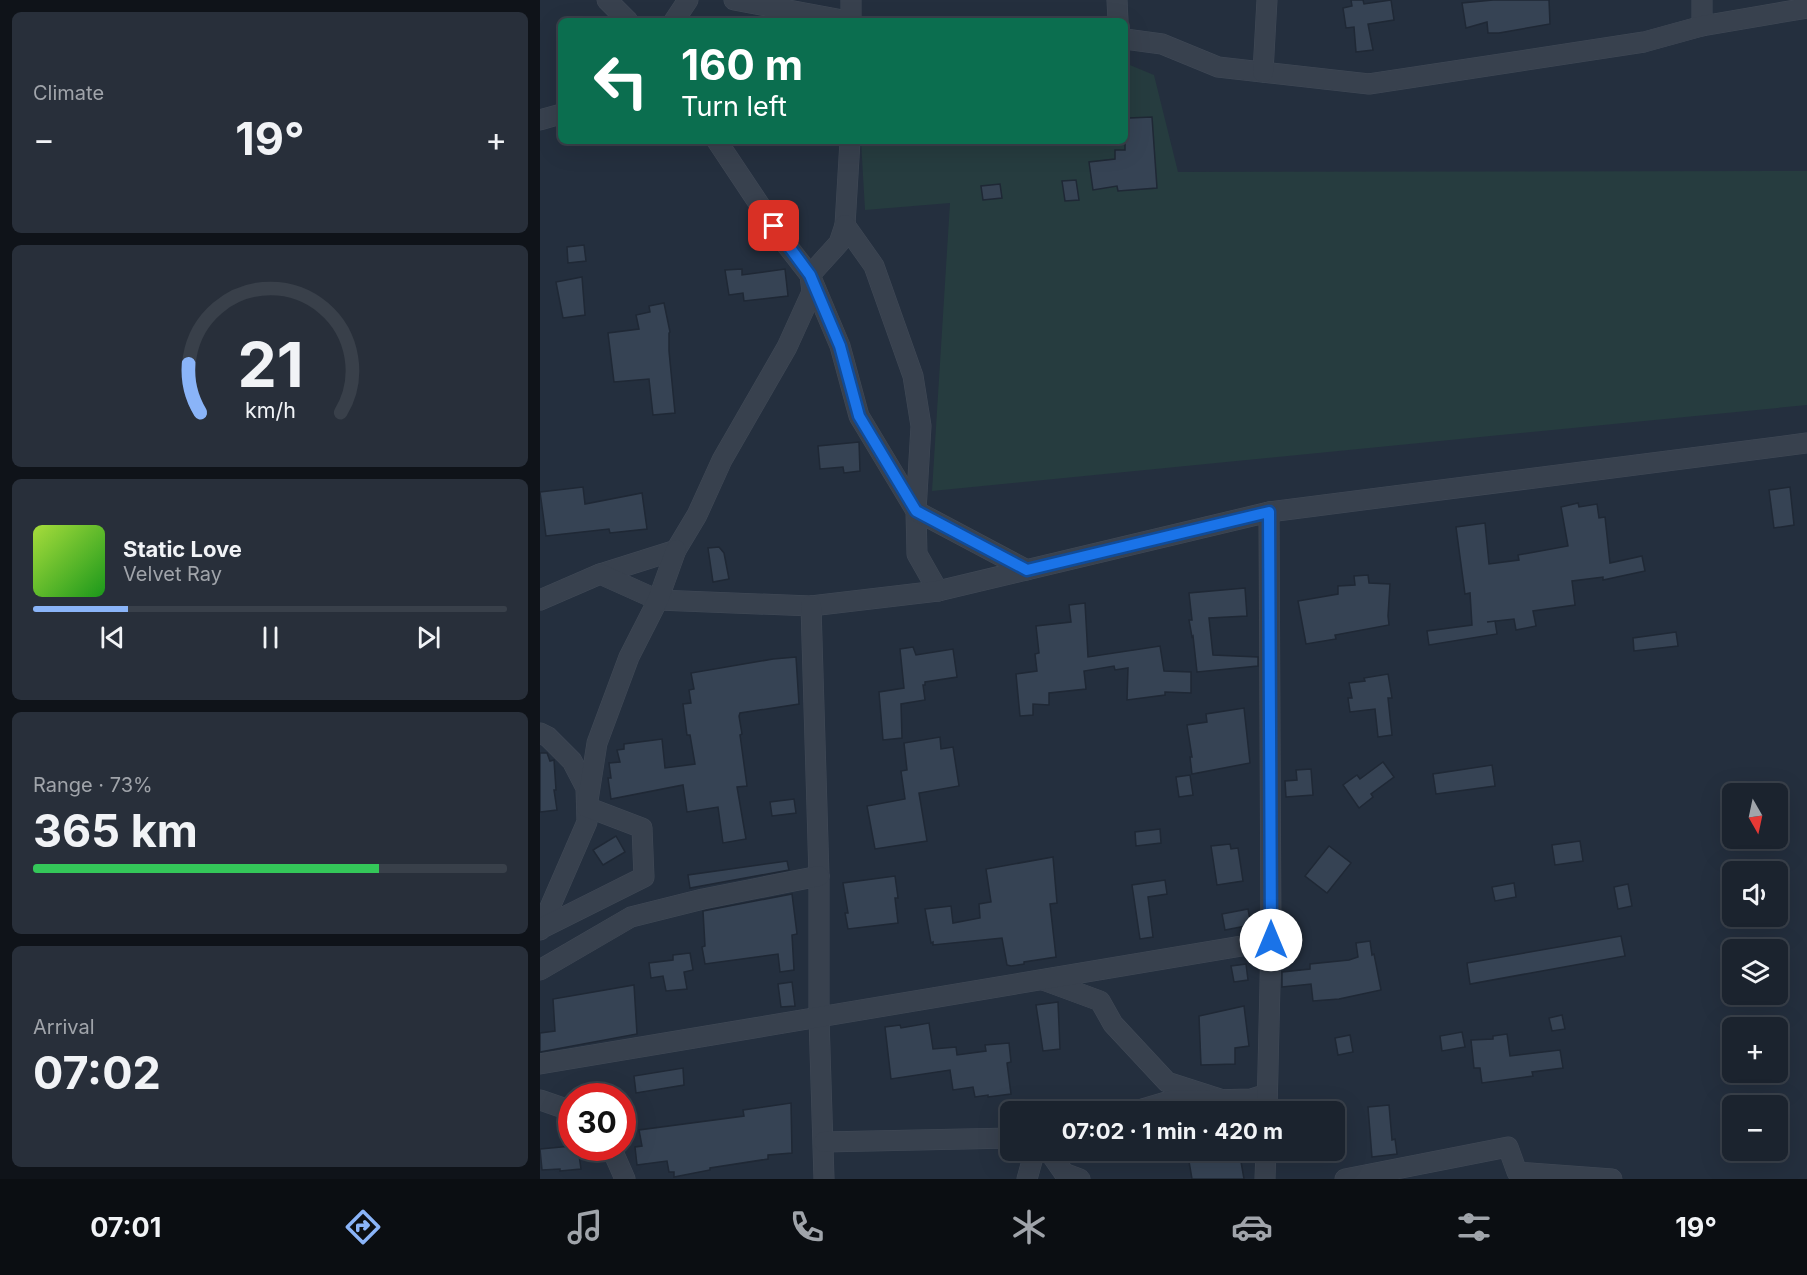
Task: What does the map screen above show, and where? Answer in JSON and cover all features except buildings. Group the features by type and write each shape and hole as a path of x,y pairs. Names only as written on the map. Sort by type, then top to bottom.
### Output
{"street":[{"path":"607,0 625,18"},
{"path":"676,18 688,0"},
{"path":"734,0 833,18"},
{"path":"850,0 850,18"},
{"path":"1117,0 1118,18"},
{"path":"1263,72 1266,0"},
{"path":"1702,0 1702,26"},
{"path":"1128,39 1162,44 1218,67 1369,84 1644,42 1702,26 1807,8"},
{"path":"540,120 558,115"},
{"path":"719,144 785,243 810,275 840,346 859,416 916,511 1027,570"},
{"path":"587,807 597,743 629,657 658,600 676,550 698,515 722,460 787,347 812,292 810,275 839,243 845,225 850,144"},
{"path":"845,225 874,266 913,376 921,426 916,511 917,554 939,591"},
{"path":"600,574 658,600 811,606 939,591 1269,512 1807,443"},
{"path":"1267,1101 1271,940 1269,512"},
{"path":"540,600 600,574 676,550"},
{"path":"811,606 819,876 819,1018 824,1179"},
{"path":"540,733 548,736 572,761 586,789 587,807 587,822 540,930"},
{"path":"540,930 644,877 642,828 587,807"},
{"path":"540,970 631,917 703,899 819,876"},
{"path":"540,1064 1271,940"},
{"path":"1040,980 1100,1001 1113,1024 1167,1082 1220,1100"},
{"path":"1168,1101 1251,1099 1259,1101"},
{"path":"540,1100 558,1106"},
{"path":"824,1142 1000,1138"},
{"path":"1345,1179 1508,1147 1517,1172 1612,1179"},
{"path":"617,1161 625,1179"},
{"path":"1027,1179 1032,1161"},
{"path":"1056,1161 1064,1173 1080,1179"},
{"path":"1265,1179 1266,1161"}],"green space":[{"path":"1128,64 1154,75 1178,172 1807,171 1807,405 932,491 950,203 865,210 861,144 1128,144"}],"route":[{"path":"774,226 810,275 840,346 859,416 916,511 1027,570 1269,512 1271,940"}]}
